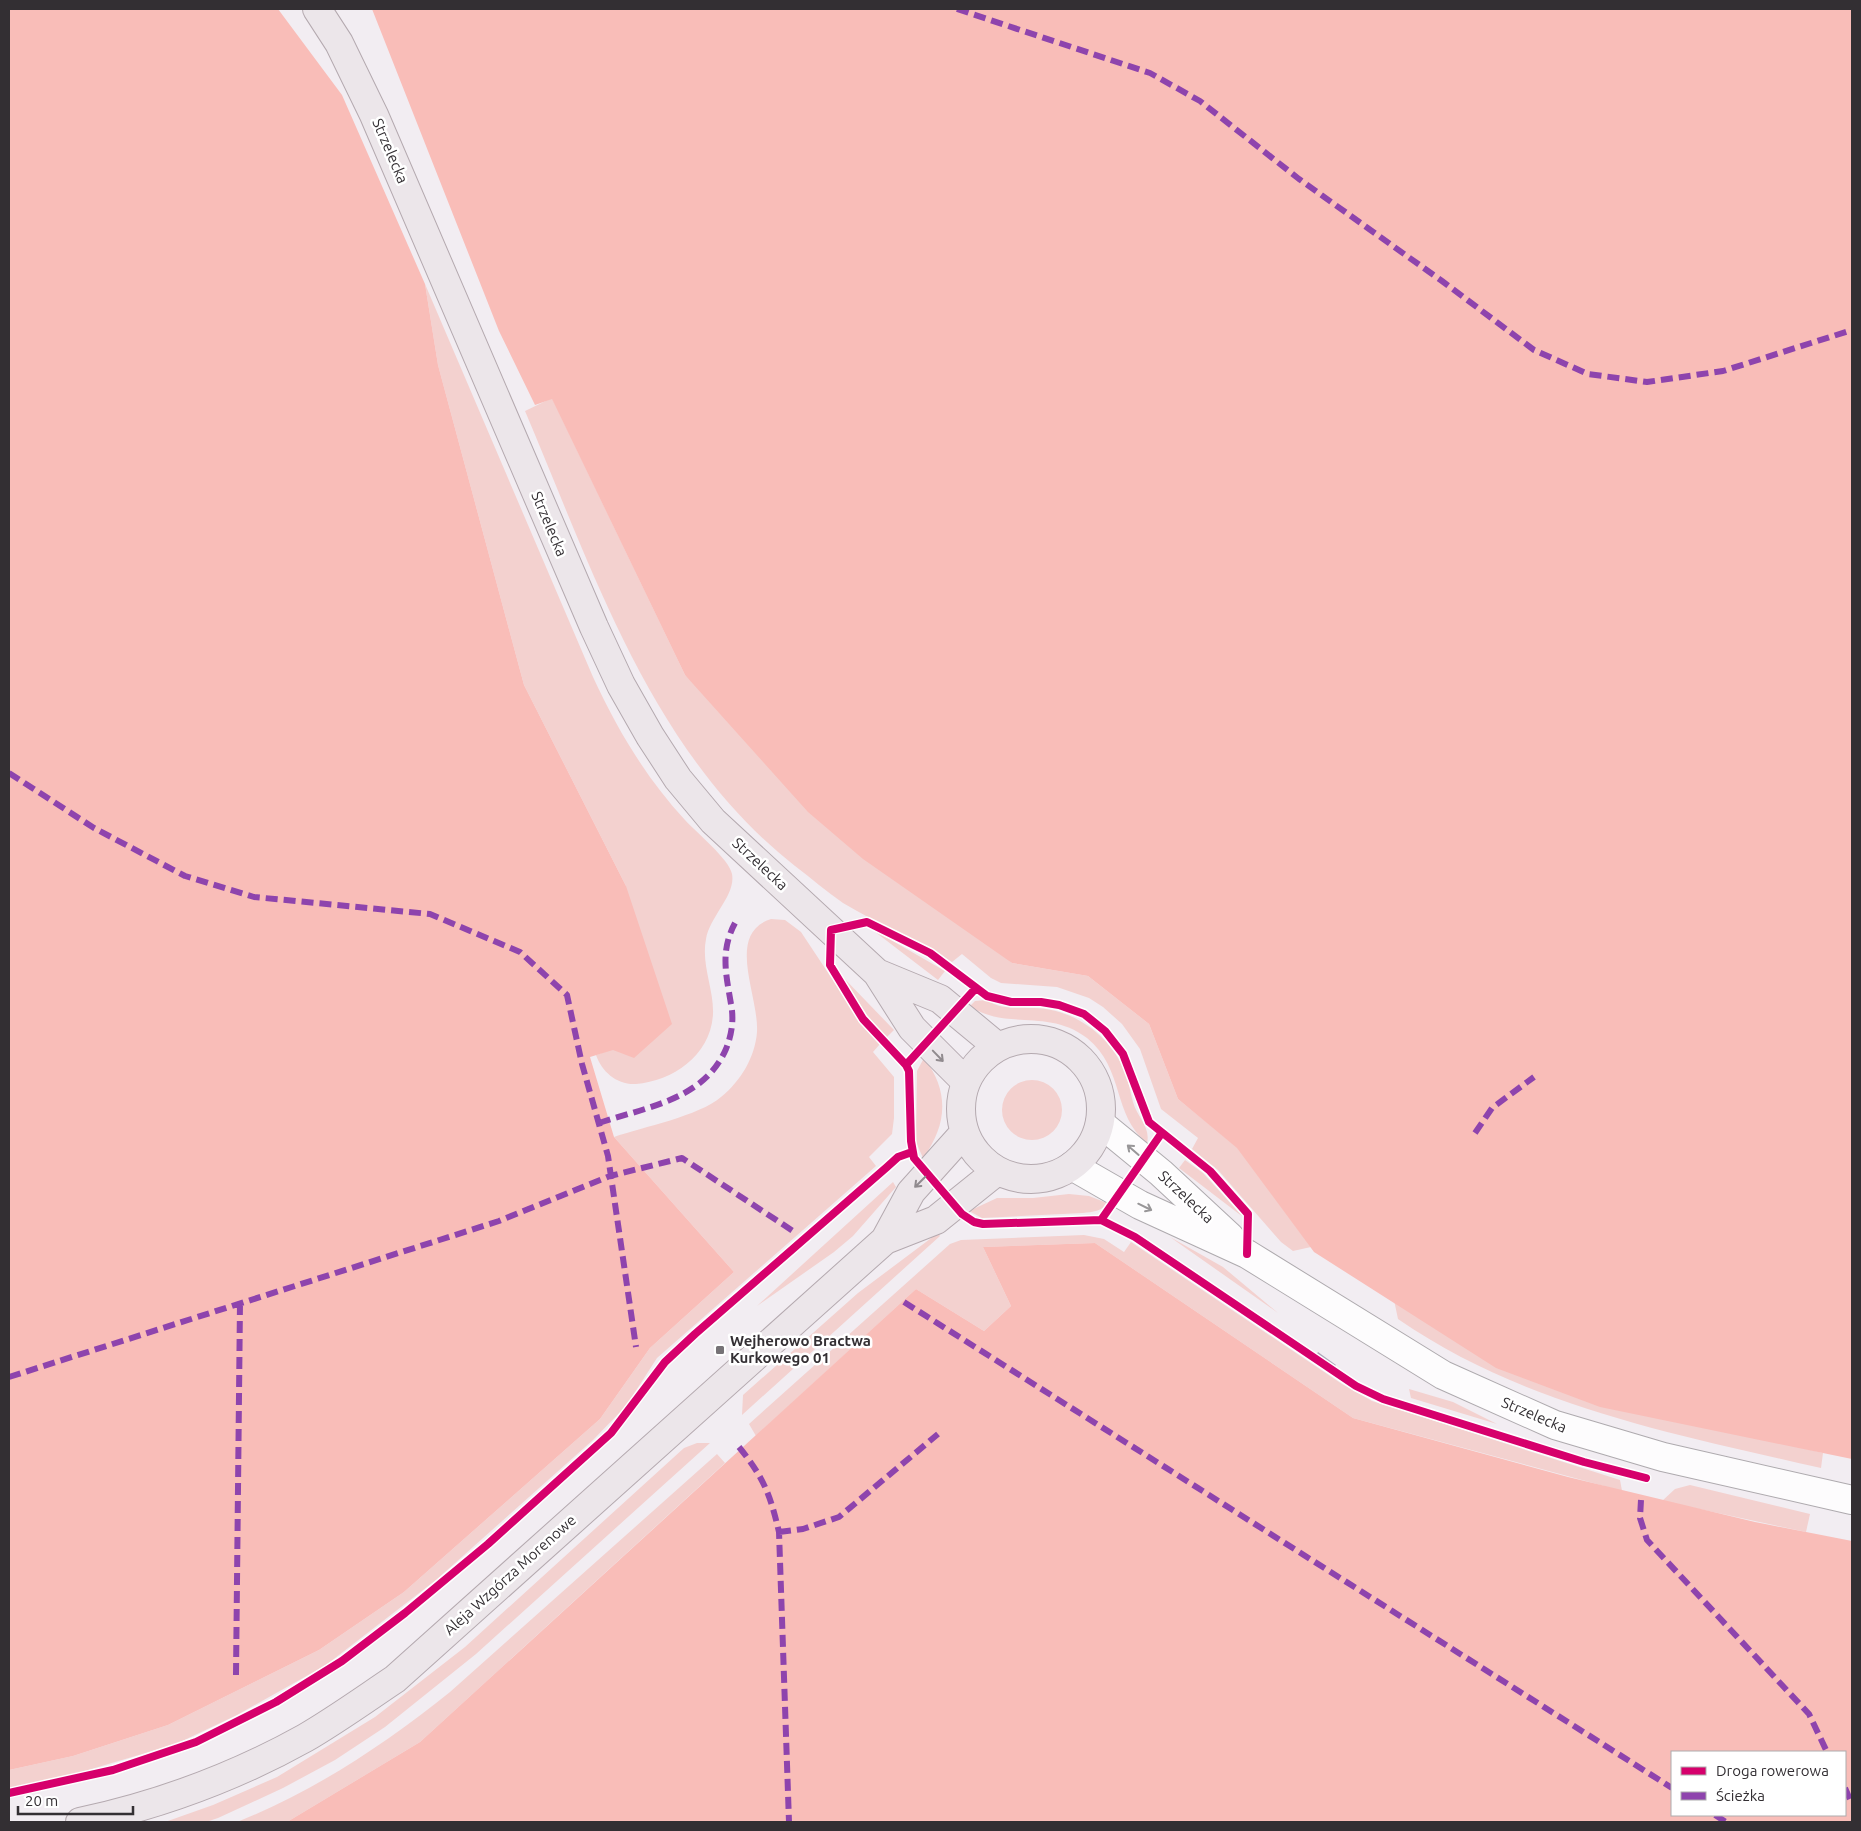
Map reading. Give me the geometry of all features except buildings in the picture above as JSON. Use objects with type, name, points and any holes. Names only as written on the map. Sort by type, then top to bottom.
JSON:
[{"type":"main road","name":"Strzelecka","points":[[317,9],[339,43],[374,115],[594,628],[621,685],[650,736],[678,779],[713,821],[877,973],[912,1028],[966,1082]]},
{"type":"main road","name":"Strzelecka","points":[[877,973],[940,999],[998,1047]]},
{"type":"main road","points":[[1023,1040],[1049,1041],[1073,1053],[1090,1072],[1100,1097],[1100,1123],[1090,1148],[1072,1166],[1048,1177],[1022,1179],[998,1171],[978,1155],[964,1133],[961,1099],[966,1082],[979,1062],[998,1047],[1023,1040]]},
{"type":"main road","name":"Aleja Wzgórza Morenowe","points":[[80,1822],[160,1801],[257,1763],[307,1737],[395,1680],[629,1467],[738,1373],[885,1240],[911,1192],[964,1133]]},
{"type":"main road","name":"Aleja Wzgórza Morenowe","points":[[885,1240],[936,1220],[998,1171]]},
{"type":"street","name":"Strzelecka","points":[[1100,1123],[1161,1173],[1247,1254]]},
{"type":"street","name":"Strzelecka","points":[[1072,1166],[1140,1205],[1247,1254],[1443,1376],[1555,1425],[1662,1458],[1852,1500]]},
{"type":"shaded area","points":[[9,9],[278,9],[342,95],[425,284],[438,365],[524,685],[626,886],[672,1024],[634,1058],[613,1050],[590,1057],[614,1137],[734,1272],[650,1348],[600,1419],[404,1592],[319,1650],[168,1725],[73,1756],[9,1770]]},
{"type":"shaded area","points":[[372,9],[1852,9],[1852,1459],[1600,1407],[1496,1368],[1314,1252],[1237,1148],[1178,1099],[1149,1024],[1088,976],[1012,963],[863,859],[808,812],[685,675],[552,399],[535,405],[499,331]]},
{"type":"shaded area","points":[[425,284],[593,677],[612,715],[645,770],[685,820],[725,861],[732,874],[732,882],[727,898],[712,922],[706,939],[706,968],[713,1005],[711,1029],[698,1053],[688,1063],[663,1078],[650,1082],[629,1084],[617,1080],[606,1072],[596,1055],[613,1049],[626,886],[524,685],[438,365]]},
{"type":"shaded area","points":[[552,398],[685,675],[1012,963],[1088,976],[1149,1024],[1178,1099],[1238,1148],[1311,1247],[1293,1251],[1281,1242],[1218,1170],[1192,1149],[1198,1138],[1161,1109],[1140,1049],[1122,1024],[1103,1007],[1089,998],[1057,987],[1001,983],[991,978],[962,954],[952,962],[939,953],[843,903],[795,866],[745,821],[702,770],[665,716],[632,657],[603,597],[525,411]]},
{"type":"shaded area","points":[[771,919],[785,920],[801,932],[858,1018],[880,1044],[873,1052],[894,1077],[894,1118],[892,1134],[869,1157],[876,1166],[657,1358],[626,1406],[593,1440],[436,1580],[326,1665],[237,1715],[176,1744],[78,1773],[9,1788],[9,1770],[73,1756],[168,1725],[319,1650],[404,1592],[600,1419],[650,1348],[734,1272],[614,1137],[699,1110],[721,1097],[741,1076],[750,1059],[757,1032],[747,952],[750,938],[757,927]]},
{"type":"shaded area","points":[[870,928],[945,971],[938,980]]},
{"type":"shaded area","points":[[840,974],[894,1030],[886,1038],[867,1015]]},
{"type":"shaded area","points":[[986,1000],[1003,1007],[1034,1008],[1063,1013],[1089,1026],[1110,1047],[1125,1072],[1135,1107],[1147,1132],[1147,1143],[1136,1132],[1128,1119],[1107,1064],[1099,1050],[1087,1038],[1072,1029],[1057,1024],[998,1017],[970,1006],[975,1001]]},
{"type":"shaded area","points":[[924,1058],[938,1083],[942,1108],[941,1121],[937,1133],[923,1158],[916,1142],[917,1071]]},
{"type":"shaded area","points":[[1026,1080],[1038,1080],[1049,1085],[1057,1093],[1062,1104],[1060,1122],[1049,1135],[1038,1140],[1026,1140],[1015,1135],[1007,1127],[1002,1116],[1002,1104],[1007,1093],[1015,1085]]},
{"type":"shaded area","points":[[1185,1160],[1203,1173],[1243,1217],[1179,1168]]},
{"type":"shaded area","points":[[893,1182],[896,1187],[853,1236],[834,1252],[757,1306]]},
{"type":"shaded area","points":[[1069,1194],[1089,1196],[1107,1203],[1093,1212],[1083,1213],[982,1218],[969,1211],[997,1198],[1033,1198]]},
{"type":"shaded area","points":[[938,1233],[940,1236],[742,1415],[743,1395],[858,1293]]},
{"type":"shaded area","points":[[1084,1235],[1104,1239],[1124,1252],[1131,1242],[1342,1384],[1372,1401],[1620,1480],[1623,1496],[1604,1510],[1604,1486],[1353,1418],[1095,1243],[983,1247],[1011,1306],[984,1331],[916,1289],[756,1436],[749,1424],[950,1244],[961,1240]]},
{"type":"shaded area","points":[[1170,1237],[1223,1267],[1278,1313]]},
{"type":"shaded area","points":[[1095,1243],[1353,1418],[1568,1477],[1755,1522],[1852,1541],[1852,1822],[287,1822],[420,1742],[916,1289],[984,1331],[1011,1306],[983,1247]]},
{"type":"shaded area","points":[[1394,1300],[1664,1413],[1823,1453],[1821,1468],[1656,1429],[1548,1395],[1497,1374],[1446,1349],[1398,1319]]},
{"type":"shaded area","points":[[1409,1389],[1453,1402],[1497,1424],[1411,1398]]},
{"type":"shaded area","points":[[697,1443],[710,1443],[476,1654],[385,1727],[335,1760],[283,1788],[218,1818],[206,1822],[165,1822],[213,1805],[277,1777],[375,1717],[465,1647],[684,1448]]},
{"type":"shaded area","points":[[717,1454],[725,1463],[420,1742],[287,1822],[237,1822],[266,1810],[322,1781],[375,1748],[450,1692]]},
{"type":"shaded area","points":[[1690,1485],[1810,1514],[1806,1532],[1662,1501],[1675,1489]]},
{"type":"marked path","points":[[957,9],[1150,73],[1200,101],[1299,179],[1442,281],[1534,350],[1588,374],[1647,382],[1723,371],[1852,330]]},
{"type":"marked path","points":[[9,773],[94,828],[185,876],[254,897],[430,914],[520,952],[567,995],[582,1064],[608,1156],[636,1347]]},
{"type":"marked path","points":[[599,1123],[654,1106],[689,1091],[716,1066],[726,1049],[732,1026],[726,953],[727,943],[735,923]]},
{"type":"marked path","points":[[1475,1133],[1492,1108],[1534,1077]]},
{"type":"marked path","points":[[9,1377],[499,1221],[610,1176],[682,1158],[796,1233]]},
{"type":"marked path","points":[[904,1302],[1671,1787]]},
{"type":"marked path","points":[[236,1675],[240,1303]]},
{"type":"marked path","points":[[779,1532],[803,1529],[839,1517],[938,1434]]},
{"type":"marked path","points":[[739,1447],[755,1468],[765,1487],[779,1532],[789,1822]]},
{"type":"marked path","points":[[1641,1500],[1640,1518],[1647,1540],[1809,1714],[1827,1751]]},
{"type":"marked path","points":[[1846,1790],[1852,1804]]},
{"type":"marked path","points":[[1717,1816],[1726,1822]]},
{"type":"cycle path","points":[[1161,1134],[1101,1220],[983,1224],[974,1222],[962,1214],[914,1158],[911,1141],[909,1071],[906,1065],[863,1019],[830,965],[831,930],[867,922],[930,953],[987,996],[1011,1002],[1041,1002],[1059,1005],[1084,1014],[1105,1031],[1123,1054],[1149,1122],[1210,1171],[1248,1214],[1247,1254]]},
{"type":"cycle path","points":[[906,1065],[976,988]]},
{"type":"cycle path","points":[[9,1793],[113,1770],[196,1742],[276,1702],[342,1661],[405,1613],[488,1544],[611,1433],[665,1362],[695,1334],[898,1157],[912,1152]]},
{"type":"cycle path","points":[[1101,1220],[1135,1237],[1356,1386],[1383,1399],[1584,1462],[1646,1478]]},
{"type":"place","name":"Wejherowo Bractwa Kurkowego 01","points":[[720,1350]]}]
